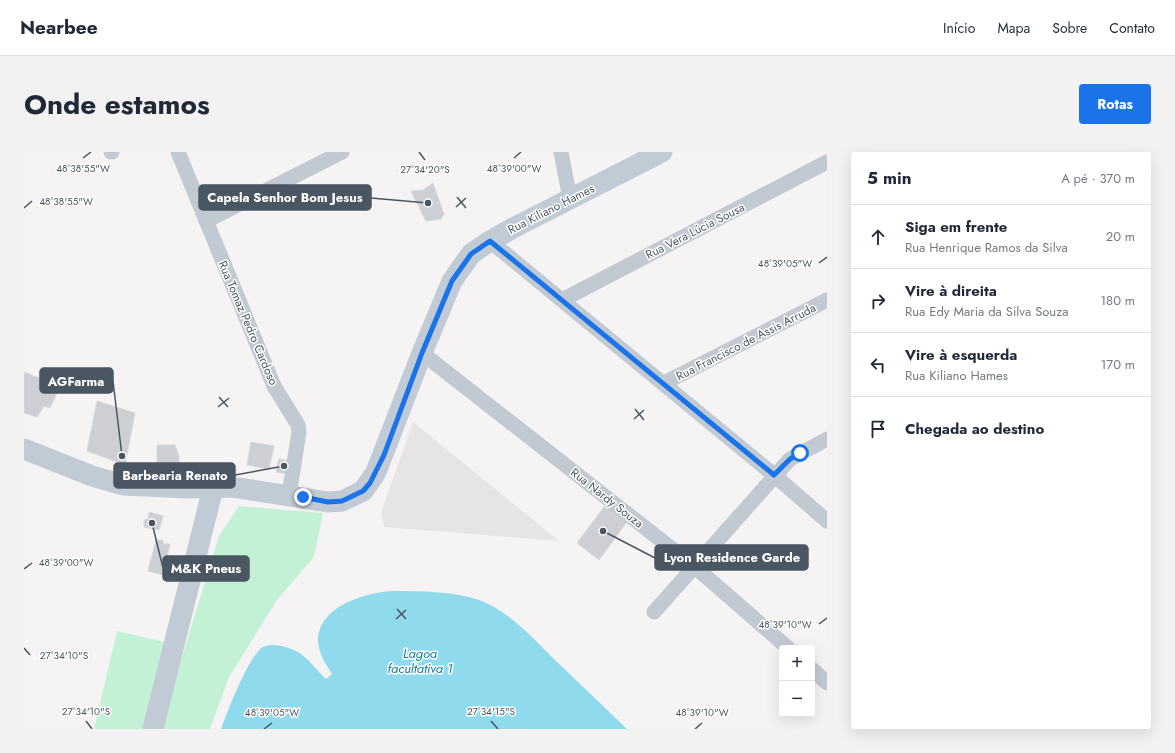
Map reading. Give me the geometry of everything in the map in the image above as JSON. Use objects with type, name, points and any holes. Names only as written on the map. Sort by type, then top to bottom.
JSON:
[{"type":"main road","name":"Rua Kiliano Hames","points":[[24,449],[92,476],[123,485],[213,488],[232,487],[335,502],[342,501],[363,491],[376,472],[384,455],[422,353],[459,269],[471,254],[490,241],[662,152]]},
{"type":"main road","points":[[153,729],[213,488]]},
{"type":"street","name":"Rua Tomaz Pedro Cardoso","points":[[178,152],[274,386],[298,425],[299,432],[289,495]]},
{"type":"street","points":[[206,221],[342,152]]},
{"type":"street","points":[[561,152],[570,199]]},
{"type":"street","name":"Rua Vera Lúcia Sousa","points":[[562,300],[827,162]]},
{"type":"street","points":[[490,241],[774,475],[827,521]]},
{"type":"street","name":"Rua Francisco de Assis Arruda","points":[[664,384],[827,300]]},
{"type":"street","name":"Rua Nardy Souza","points":[[422,353],[694,566],[785,645]]},
{"type":"street","points":[[654,612],[774,475],[790,459],[827,439]]},
{"type":"street","points":[[815,673],[827,683]]},
{"type":"shaded area","points":[[413,422],[559,541],[384,527],[381,513]]},
{"type":"green space","points":[[239,506],[323,513],[314,557],[277,600],[229,677],[210,729],[160,729],[219,536]]},
{"type":"green space","points":[[117,631],[164,642],[143,729],[94,729]]},
{"type":"water","name":"Lagoa facultativa 1","points":[[392,591],[447,593],[469,597],[490,605],[510,618],[529,634],[627,729],[221,729],[245,672],[257,652],[263,647],[275,645],[296,651],[308,660],[326,679],[332,674],[324,662],[318,640],[320,628],[326,618],[335,610],[357,598]]},
{"type":"building","points":[[433,183],[444,214],[441,219],[426,221],[411,191],[423,190]]},
{"type":"building","points":[[24,372],[60,386],[50,408],[44,406],[37,417],[24,413]]},
{"type":"building","points":[[97,401],[135,413],[125,465],[87,451]]},
{"type":"building","points":[[251,442],[274,446],[269,469],[247,465]]},
{"type":"building","points":[[157,445],[175,445],[179,456],[179,469],[157,469]]},
{"type":"building","points":[[279,459],[291,461],[288,474],[276,472]]},
{"type":"building","points":[[607,503],[629,519],[599,560],[577,543]]},
{"type":"building","points":[[149,512],[163,516],[159,530],[144,527],[144,520],[148,519]]},
{"type":"building","points":[[156,540],[163,540],[163,544],[170,544],[163,575],[148,571]]},
{"type":"place","name":"Capela Senhor Bom Jesus","points":[[428,203]]},
{"type":"place","name":"AGFarma","points":[[122,456]]},
{"type":"place","name":"Barbearia Renato","points":[[284,466]]},
{"type":"place","name":"M&K Pneus","points":[[152,523]]},
{"type":"place","name":"Lyon Residence Garde","points":[[603,531]]},
{"type":"route","points":[[303,497],[328,502],[342,501],[363,491],[370,483],[384,455],[422,353],[452,281],[471,254],[490,241],[774,475],[790,459],[800,453]]}]
